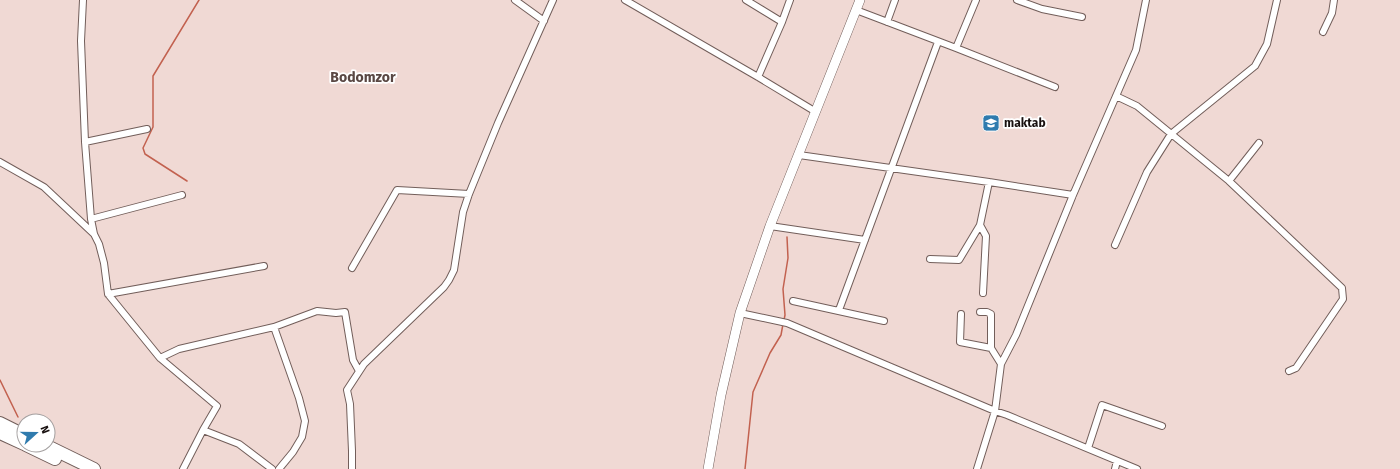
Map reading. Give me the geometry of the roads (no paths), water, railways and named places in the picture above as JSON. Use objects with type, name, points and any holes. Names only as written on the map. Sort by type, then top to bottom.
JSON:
[{"type":"highway","points":[[0,423],[16,431]]},
{"type":"highway","points":[[0,433],[16,441]]},
{"type":"highway","points":[[56,450],[94,469]]},
{"type":"highway","points":[[42,453],[75,469]]},
{"type":"main road","points":[[708,469],[721,395],[740,313],[770,226],[860,0]]},
{"type":"street","points":[[83,0],[81,41],[85,142],[91,219],[94,234],[104,263],[108,294],[160,358],[217,406],[183,469]]},
{"type":"street","points":[[515,0],[544,21]]},
{"type":"street","points":[[351,469],[352,451],[348,390],[364,364],[444,287],[449,280],[454,270],[463,212],[469,194],[498,124],[553,0]]},
{"type":"street","points":[[625,0],[816,112]]},
{"type":"street","points":[[746,0],[782,22]]},
{"type":"street","points":[[758,77],[790,0]]},
{"type":"street","points":[[887,22],[896,0]]},
{"type":"street","points":[[956,48],[976,0]]},
{"type":"street","points":[[1017,0],[1042,9],[1082,17]]},
{"type":"street","points":[[977,469],[995,411],[1001,364],[1016,335],[1073,195],[1136,50],[1146,0]]},
{"type":"street","points":[[1115,244],[1147,172],[1171,134],[1256,66],[1267,44],[1277,0]]},
{"type":"street","points":[[1323,32],[1332,13],[1334,0]]},
{"type":"street","points":[[856,10],[1055,87]]},
{"type":"street","points":[[839,310],[938,42]]},
{"type":"street","points":[[1116,96],[1137,106],[1229,181],[1342,288],[1344,298],[1296,368],[1289,371]]},
{"type":"street","points":[[85,142],[148,129]]},
{"type":"street","points":[[1229,181],[1259,143]]},
{"type":"street","points":[[799,155],[1073,195]]},
{"type":"street","points":[[0,162],[44,187],[94,234]]},
{"type":"street","points":[[930,259],[959,260],[980,225],[989,182]]},
{"type":"street","points":[[352,268],[397,190],[469,194]]},
{"type":"street","points":[[91,219],[182,195]]},
{"type":"street","points":[[980,225],[986,236],[983,293]]},
{"type":"street","points":[[770,226],[864,240]]},
{"type":"street","points":[[108,294],[264,266]]},
{"type":"street","points":[[793,301],[884,321]]},
{"type":"street","points":[[160,358],[179,349],[274,327],[317,311],[336,314],[345,312],[353,360],[359,371]]},
{"type":"street","points":[[980,312],[987,312],[991,314],[991,348],[1001,364]]},
{"type":"street","points":[[740,313],[787,323],[1137,469]]},
{"type":"street","points":[[961,314],[960,342],[991,348]]},
{"type":"street","points":[[274,327],[299,398],[305,421],[302,437],[280,469]]},
{"type":"street","points":[[1088,448],[1102,405],[1162,426]]},
{"type":"street","points":[[203,430],[239,444],[272,469]]},
{"type":"street","points":[[1115,469],[1118,461]]},
{"type":"waterway","points":[[187,181],[145,154],[143,148],[153,127],[153,76],[199,0]]},
{"type":"waterway","points":[[784,320],[783,289],[788,258],[787,237]]},
{"type":"waterway","points":[[745,469],[753,392],[770,353],[781,335],[783,324]]},
{"type":"waterway","points":[[0,380],[16,413]]},
{"type":"place","name":"maktab","points":[[991,123]]},
{"type":"district","name":"Bodomzor","points":[[363,77]]}]
